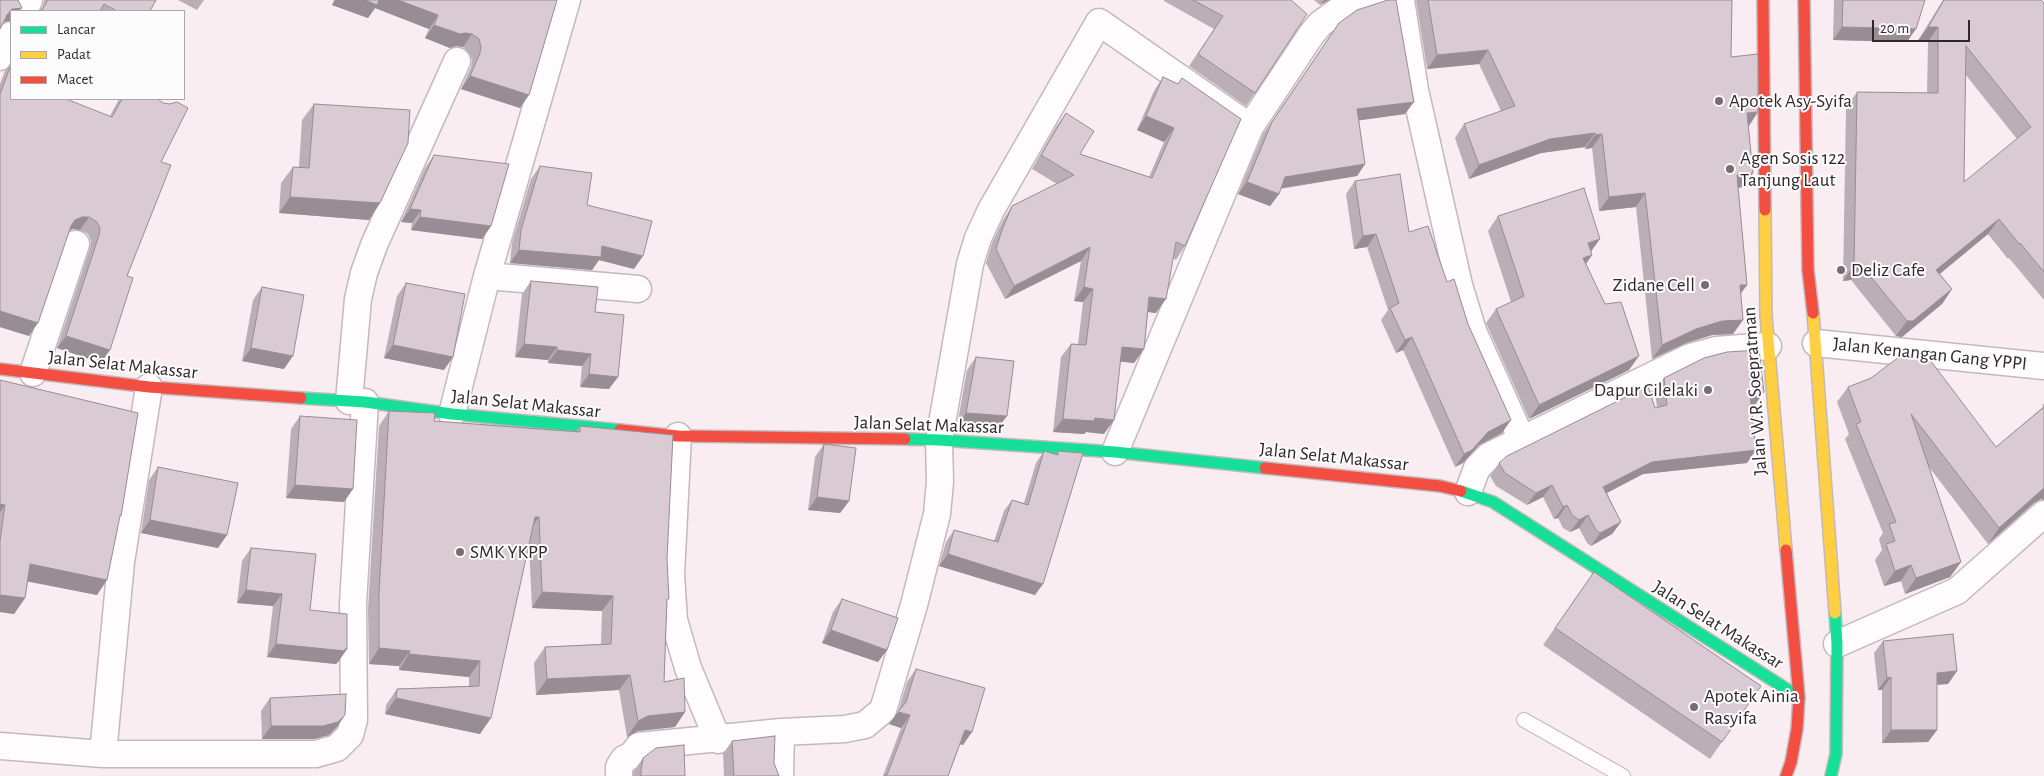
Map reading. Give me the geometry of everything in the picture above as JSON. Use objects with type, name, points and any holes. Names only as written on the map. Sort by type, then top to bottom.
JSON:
[{"type":"street","points":[[452,414],[487,276],[567,0]]},
{"type":"street","points":[[1115,452],[1250,127],[1311,34],[1311,17],[1331,15],[1352,4],[1372,0]]},
{"type":"street","points":[[1401,0],[1415,90],[1459,285],[1473,331],[1522,440]]},
{"type":"street","name":"Jalan W.R. Soepratman","points":[[1763,0],[1769,180],[1766,316],[1799,697],[1798,750],[1786,776]]},
{"type":"street","points":[[1804,0],[1802,177],[1808,270],[1816,343],[1837,644],[1831,776]]},
{"type":"street","points":[[619,776],[619,767],[624,759],[632,755],[639,746],[718,740],[781,732],[845,729],[865,725],[883,710],[914,605],[937,514],[940,482],[939,440],[970,264],[978,238],[991,210],[1099,22],[1250,127]]},
{"type":"street","points":[[0,57],[10,37]]},
{"type":"street","points":[[0,746],[103,754],[316,754],[337,748],[350,734],[354,720],[353,604],[358,299],[364,273],[374,245],[457,61]]},
{"type":"street","points":[[33,373],[76,244]]},
{"type":"street","points":[[487,276],[638,289]]},
{"type":"street","name":"Jalan Kenangan Gang YPPI","points":[[1816,343],[2044,366]]},
{"type":"street","points":[[1468,492],[1477,468],[1482,461],[1690,357],[1716,350],[1768,346]]},
{"type":"street","name":"Jalan Selat Makassar","points":[[0,369],[149,387],[357,402],[452,414],[678,436],[939,440],[1115,452],[1440,486],[1468,492],[1492,502],[1799,697]]},
{"type":"street","points":[[103,754],[121,562],[149,387]]},
{"type":"street","points":[[678,436],[671,574],[674,620],[688,668],[718,740]]},
{"type":"street","points":[[1837,644],[1957,591],[2044,514]]},
{"type":"street","points":[[780,776],[781,732]]},
{"type":"lane","points":[[1524,720],[1623,776]]},
{"type":"building","points":[[0,0],[18,0],[22,8],[10,10],[0,29]]},
{"type":"building","points":[[48,0],[156,0],[151,10],[115,10],[104,4],[101,10],[42,10]]},
{"type":"building","points":[[365,0],[379,0],[377,5]]},
{"type":"building","points":[[398,0],[557,0],[529,95],[470,76],[480,53],[479,39],[472,34],[460,34],[434,25],[438,15]]},
{"type":"building","points":[[1193,0],[1291,0],[1307,14],[1255,93],[1198,54],[1223,16]]},
{"type":"building","points":[[1388,0],[1396,0],[1414,102],[1357,109],[1365,164],[1285,177],[1279,194],[1247,182],[1272,122],[1339,23],[1357,10]]},
{"type":"building","points":[[1428,0],[1732,0],[1731,57],[1758,54],[1758,112],[1747,113],[1753,173],[1737,175],[1747,285],[1740,285],[1743,320],[1722,321],[1696,329],[1662,345],[1645,193],[1609,197],[1602,134],[1595,135],[1595,133],[1550,139],[1479,165],[1464,124],[1515,106],[1488,50],[1437,55]]},
{"type":"building","points":[[1843,0],[1925,0],[1916,29],[1842,27]]},
{"type":"building","points":[[1944,0],[2041,0],[2044,3],[2044,272],[1999,219],[1936,270],[1952,289],[1913,321],[1907,321],[1861,265],[1854,265],[1857,92],[1938,93],[1938,27],[1928,27]],"holes":[[[1966,46],[2031,127],[1964,182]]]},
{"type":"building","points":[[10,68],[10,100],[69,100],[112,117],[121,100],[159,100],[163,103],[170,104],[177,102],[188,108],[161,162],[171,165],[127,276],[133,278],[110,350],[66,336],[99,235],[100,228],[97,222],[89,217],[75,220],[71,226],[38,323],[0,311],[0,94]]},
{"type":"building","points":[[1163,77],[1178,84],[1182,78],[1241,119],[1185,246],[1176,242],[1166,299],[1149,297],[1144,349],[1122,347],[1114,420],[1095,418],[1094,421],[1063,419],[1071,344],[1086,345],[1093,289],[1084,287],[1090,247],[1014,286],[996,249],[1012,206],[1074,175],[1041,155],[1066,113],[1094,131],[1080,154],[1152,178],[1174,128],[1146,116]]},
{"type":"building","points":[[314,104],[410,110],[408,143],[380,203],[290,197],[293,167],[309,168]]},
{"type":"building","points":[[434,155],[509,164],[491,226],[420,217],[421,210],[410,209]]},
{"type":"building","points":[[540,166],[592,173],[587,205],[652,221],[643,256],[602,246],[601,257],[519,250],[521,230]]},
{"type":"building","points":[[1400,174],[1409,232],[1428,226],[1447,282],[1454,279],[1468,324],[1511,420],[1488,432],[1472,450],[1464,454],[1412,337],[1405,340],[1390,308],[1399,303],[1376,234],[1363,236],[1355,181]]},
{"type":"building","points":[[1584,188],[1600,239],[1588,243],[1592,255],[1583,258],[1605,304],[1621,302],[1639,356],[1539,405],[1496,309],[1524,296],[1498,216]]},
{"type":"building","points":[[531,281],[598,287],[595,312],[624,315],[618,377],[589,374],[591,354],[557,350],[557,347],[524,344]]},
{"type":"building","points":[[406,283],[465,294],[453,357],[393,345]]},
{"type":"building","points":[[262,287],[304,295],[293,356],[251,348]]},
{"type":"building","points":[[1759,350],[1764,392],[1750,394],[1756,450],[1652,462],[1603,487],[1621,522],[1600,533],[1596,530],[1588,515],[1579,520],[1572,515],[1567,505],[1563,507],[1552,485],[1536,493],[1505,473],[1499,463],[1507,456],[1648,386],[1655,408],[1667,405],[1664,378],[1704,358],[1727,352]]},
{"type":"building","points":[[1907,351],[1924,352],[1996,447],[2044,407],[2044,488],[1999,528],[1911,414],[1961,562],[1916,578],[1911,565],[1895,571],[1886,544],[1895,541],[1889,524],[1896,522],[1856,424],[1861,422],[1848,387],[1871,378]]},
{"type":"building","points":[[976,357],[1014,361],[1007,416],[966,413]]},
{"type":"building","points":[[0,380],[138,413],[121,516],[107,580],[30,564],[25,598],[0,595],[0,541],[5,505],[0,504]]},
{"type":"building","points":[[389,411],[435,413],[434,421],[580,432],[580,426],[673,435],[667,559],[669,599],[667,599],[664,682],[684,678],[685,712],[648,716],[638,721],[630,675],[547,679],[545,647],[611,644],[613,596],[542,592],[539,517],[535,517],[491,718],[396,698],[397,689],[479,686],[480,661],[409,654],[410,651],[379,648],[379,593]]},
{"type":"building","points":[[300,416],[357,420],[353,489],[295,485]]},
{"type":"building","points":[[824,444],[856,448],[849,501],[817,497]]},
{"type":"building","points":[[1044,451],[1058,455],[1058,451],[1083,453],[1043,584],[948,554],[954,530],[998,542],[1012,500],[1028,505]]},
{"type":"building","points":[[158,467],[238,483],[227,535],[150,520]]},
{"type":"building","points":[[251,548],[316,554],[310,610],[347,614],[347,649],[345,651],[276,644],[282,594],[246,590]]},
{"type":"building","points":[[1594,572],[1761,686],[1722,742],[1555,628]]},
{"type":"building","points":[[842,599],[898,618],[887,650],[831,630]]},
{"type":"building","points":[[1953,634],[1957,671],[1937,673],[1937,730],[1891,730],[1891,677],[1887,678],[1883,641]]},
{"type":"building","points":[[916,669],[985,688],[972,732],[965,730],[948,776],[884,776],[887,775],[910,715],[898,712],[906,702]]},
{"type":"building","points":[[346,694],[345,715],[338,722],[323,726],[271,726],[270,698]]},
{"type":"building","points":[[775,736],[774,763],[779,776],[734,776],[732,741]]},
{"type":"building","points":[[684,745],[685,776],[641,776],[643,758],[656,748]]},
{"type":"traffic: fast","points":[[301,398],[365,402],[452,414],[620,430]]},
{"type":"traffic: fast","points":[[905,439],[1115,452],[1265,468]]},
{"type":"traffic: fast","points":[[1461,491],[1493,502],[1799,697]]},
{"type":"traffic: fast","points":[[1831,776],[1836,754],[1837,644],[1835,613]]},
{"type":"traffic: slow","points":[[1765,210],[1766,316],[1786,550]]},
{"type":"traffic: slow","points":[[1813,313],[1835,613]]},
{"type":"traffic: jam","points":[[1763,0],[1765,210]]},
{"type":"traffic: jam","points":[[1804,0],[1808,270],[1813,313]]},
{"type":"traffic: jam","points":[[0,369],[149,387],[301,398]]},
{"type":"traffic: jam","points":[[620,430],[678,436],[905,439]]},
{"type":"traffic: jam","points":[[1265,468],[1440,486],[1461,491]]},
{"type":"traffic: jam","points":[[1786,550],[1799,697],[1797,729],[1791,762],[1786,776]]},
{"type":"place","name":"Apotek Asy-Syifa","points":[[1719,101]]},
{"type":"place","name":"Agen Sosis 122 Tanjung Laut","points":[[1730,169]]},
{"type":"place","name":"Deliz Cafe","points":[[1841,270]]},
{"type":"place","name":"Zidane Cell","points":[[1705,285]]},
{"type":"place","name":"Dapur Cilelaki","points":[[1708,390]]},
{"type":"place","name":"SMK YKPP","points":[[460,552]]},
{"type":"place","name":"Apotek Ainia Rasyifa","points":[[1694,707]]}]
